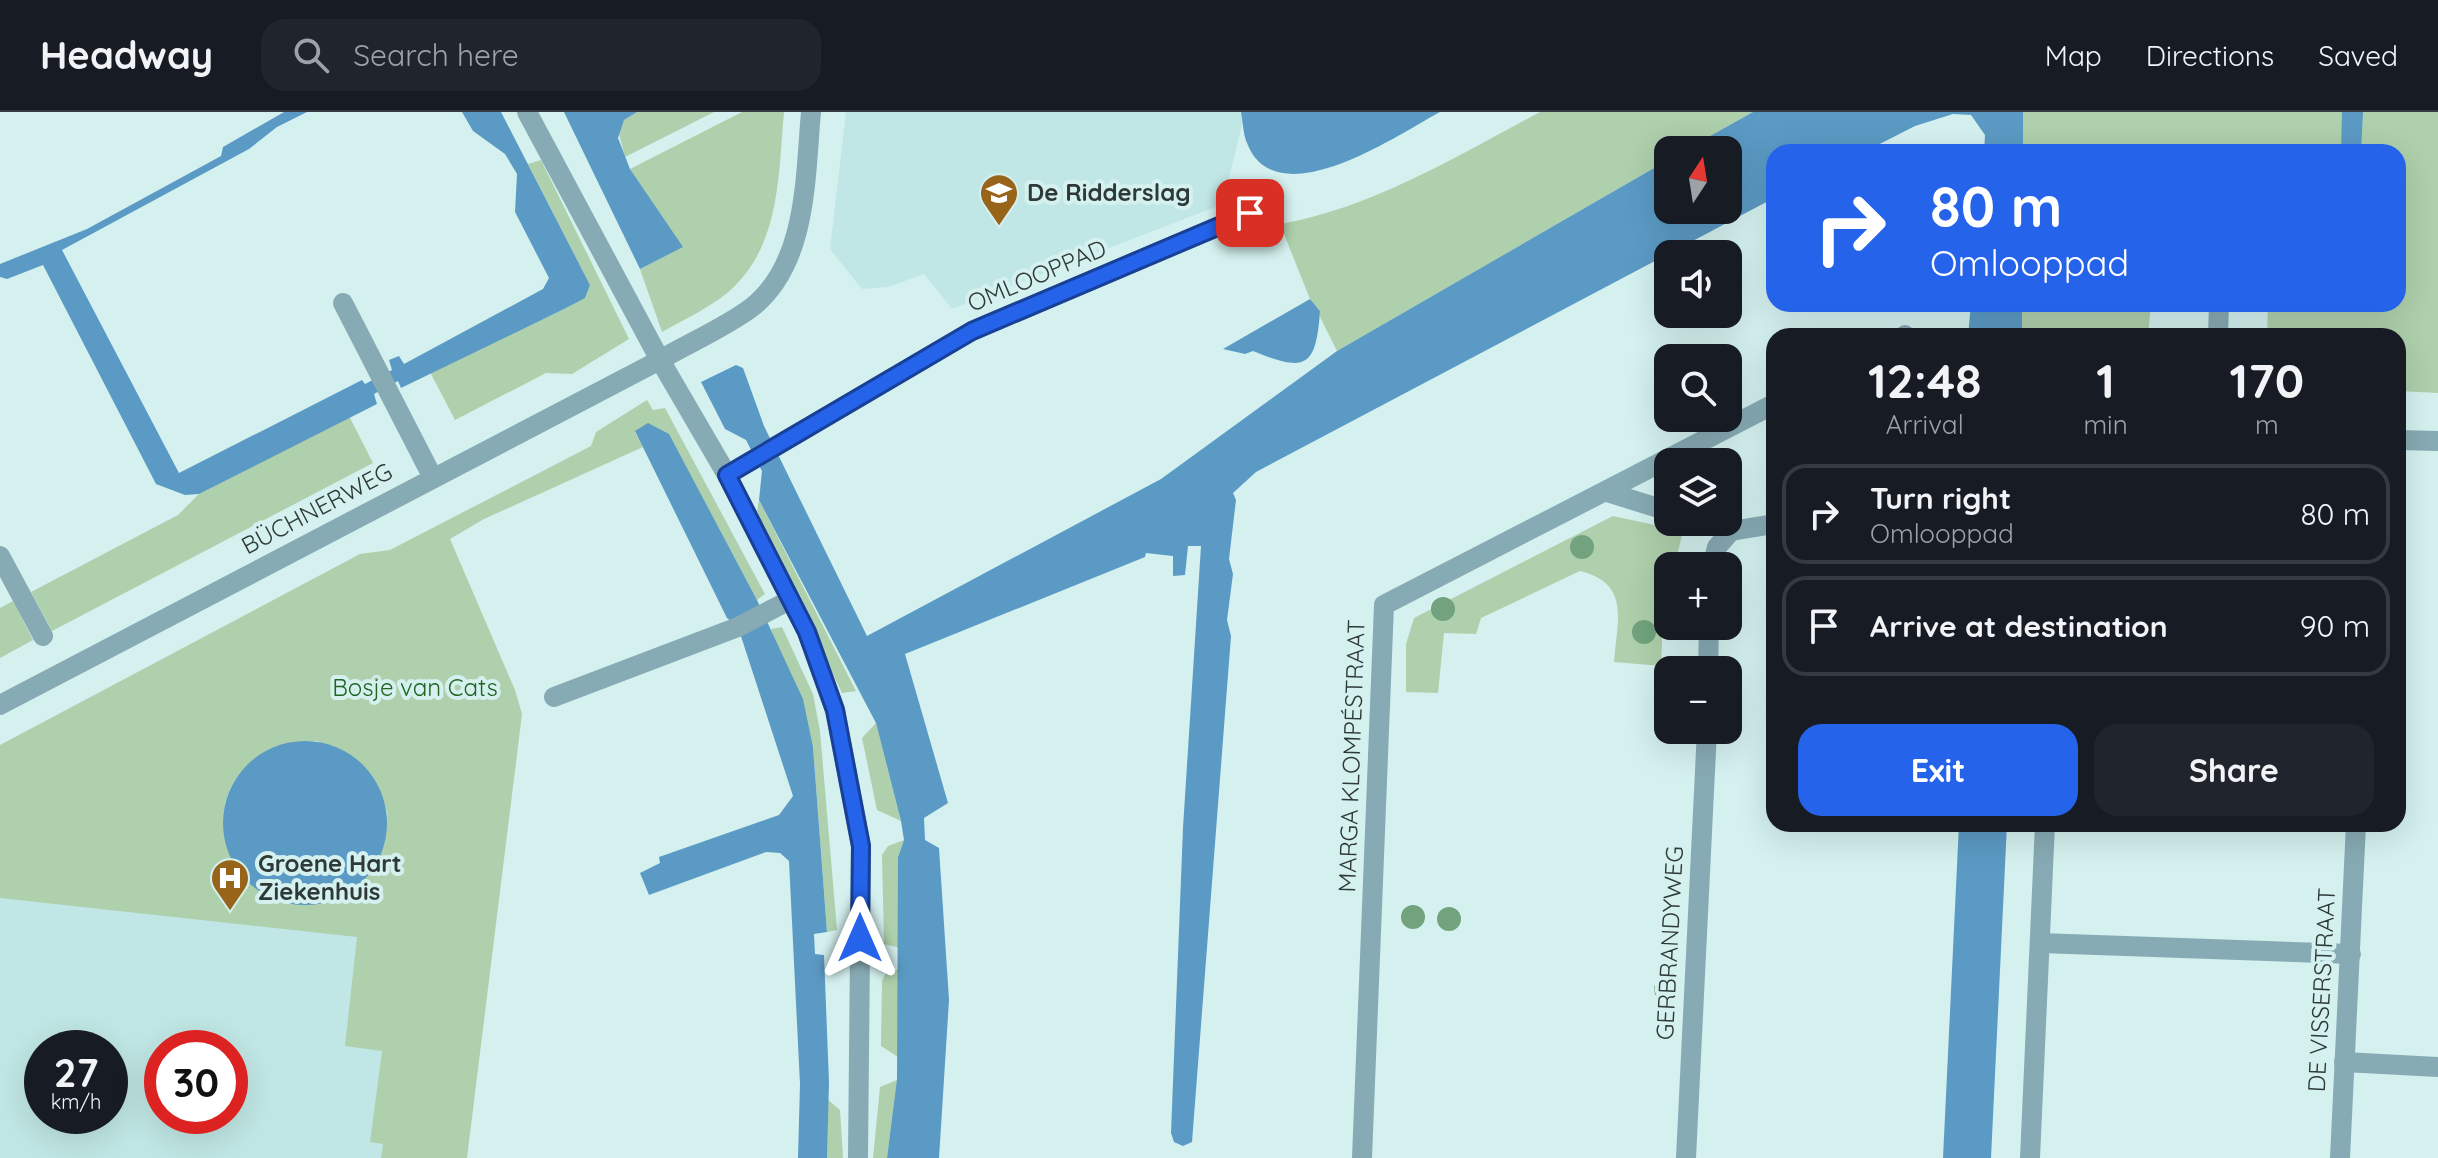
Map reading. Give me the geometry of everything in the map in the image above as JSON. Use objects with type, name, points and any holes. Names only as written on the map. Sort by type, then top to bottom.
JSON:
[{"type":"street","points":[[527,112],[660,360],[734,471],[807,632],[835,710],[861,846],[858,1158]]},
{"type":"street","name":"BÜCHNERWEG","points":[[0,705],[660,360],[752,307],[776,279],[790,251],[801,213],[811,112]]},
{"type":"street","name":"OMLOOPPAD","points":[[734,471],[972,331],[1250,213]]},
{"type":"street","points":[[343,303],[433,478]]},
{"type":"street","name":"MARGA KLOMPÉSTRAAT","points":[[1362,1158],[1384,605],[1766,408]]},
{"type":"street","points":[[2406,440],[2438,441]]},
{"type":"street","points":[[1607,492],[1654,507]]},
{"type":"street","points":[[1742,529],[1766,525]]},
{"type":"street","points":[[0,556],[43,636]]},
{"type":"street","points":[[554,697],[738,627],[790,600]]},
{"type":"street","name":"GERBRANDYWEG","points":[[1686,1158],[1706,744]]},
{"type":"street","points":[[2030,1158],[2045,832]]},
{"type":"street","name":"DE VISSERSTRAAT","points":[[2340,1158],[2356,832]]},
{"type":"street","points":[[2040,943],[2351,954]]},
{"type":"street","points":[[2344,1062],[2438,1067]]},
{"type":"shaded area","name":"De Ridderslag","points":[[846,112],[1245,112],[1223,204],[952,309],[924,274],[888,287],[862,289],[830,249]]},
{"type":"shaded area","name":"Groene Hart Ziekenhuis","points":[[410,598],[436,1158],[0,1158],[0,777]]},
{"type":"green space","points":[[637,112],[714,112],[625,157],[618,130],[624,120]]},
{"type":"green space","points":[[742,112],[784,112],[778,186],[767,233],[744,276],[726,294],[662,332],[640,269],[682,247],[630,169]]},
{"type":"green space","points":[[1540,112],[1753,112],[1710,136],[1654,136],[1654,168],[1337,351],[1320,311],[1310,299],[1280,224],[1349,206],[1446,162]]},
{"type":"green space","points":[[2023,112],[2438,112],[2438,393],[2406,391],[2406,328],[2267,328],[2268,312],[2406,312],[2406,144],[2023,144]]},
{"type":"green space","points":[[541,160],[629,339],[572,374],[546,373],[455,420],[430,372],[564,309],[585,297],[590,285],[528,164]]},
{"type":"green space","points":[[2022,312],[2150,312],[2149,328],[2022,328]]},
{"type":"green space","name":"Bosje van Cats","points":[[647,400],[653,410],[665,408],[765,594],[757,600],[669,435],[648,424],[635,432],[643,447],[484,519],[450,539],[515,690],[522,714],[467,1158],[381,1158],[383,1144],[370,1142],[382,1051],[345,1046],[357,937],[0,898],[0,745],[360,554],[390,550],[591,446],[596,432]],"holes":[[[317,741],[354,761],[371,776],[388,815],[242,876],[229,850],[224,826],[225,803],[233,783],[247,766],[266,753],[289,745]]]},
{"type":"green space","points":[[349,416],[373,463],[52,631],[31,592],[178,515],[199,494]]},
{"type":"green space","points":[[759,500],[856,691],[842,693],[766,533],[757,511]]},
{"type":"green space","points":[[1613,516],[1654,525],[1654,536],[1682,536],[1678,552],[1654,552],[1654,640],[1662,640],[1661,656],[1654,656],[1654,665],[1614,662],[1618,618],[1614,594],[1596,577],[1580,571],[1481,618],[1476,634],[1444,633],[1438,693],[1406,692],[1406,644],[1414,618]]},
{"type":"green space","points":[[13,601],[33,640],[0,658],[0,608]]},
{"type":"green space","points":[[782,627],[813,694],[820,731],[837,930],[827,932],[813,747],[771,629]]},
{"type":"green space","points":[[876,723],[901,821],[877,810],[862,738]]},
{"type":"green space","points":[[904,840],[898,857],[900,948],[884,944],[882,855],[888,846]]},
{"type":"green space","points":[[899,969],[898,1057],[881,1046],[882,981],[886,973]]},
{"type":"green space","points":[[897,1080],[887,1158],[873,1158],[880,1087]]},
{"type":"green space","points":[[828,1100],[840,1110],[843,1158],[827,1158]]},
{"type":"water","points":[[284,112],[307,112],[277,127],[249,149],[62,250],[179,473],[362,380],[365,384],[392,370],[389,360],[399,356],[404,364],[543,289],[549,278],[515,212],[517,174],[505,154],[473,131],[462,112],[501,112],[590,285],[585,298],[564,309],[401,388],[398,381],[374,394],[377,404],[199,494],[185,495],[156,484],[43,265],[7,279],[0,277],[0,264],[87,229],[221,156],[223,147]]},
{"type":"water","points":[[564,112],[637,112],[624,120],[618,138],[630,169],[683,247],[640,269]]},
{"type":"water","points":[[1241,112],[1440,112],[1369,152],[1339,164],[1310,172],[1284,173],[1262,164],[1247,143]]},
{"type":"water","points":[[1753,112],[2023,112],[2023,144],[1984,144],[1985,135],[1971,115],[1953,114],[1915,126],[1880,144],[1766,144],[1766,202],[1742,215],[1742,136],[1710,136]]},
{"type":"water","points":[[2342,112],[2363,112],[2361,144],[2341,144]]},
{"type":"water","points":[[1654,168],[1654,224],[1725,224],[1695,240],[1654,240],[1654,261],[1256,472],[1233,493],[1236,500],[1229,559],[1233,574],[1227,620],[1231,636],[1192,1142],[1183,1146],[1174,1142],[1171,1133],[1183,828],[1201,546],[1188,546],[1185,575],[1173,576],[1173,556],[1146,553],[1145,557],[905,654],[948,803],[924,818],[925,840],[939,848],[949,1000],[939,1158],[887,1158],[897,1079],[898,857],[904,840],[901,821],[876,723],[759,500],[762,471],[746,440],[725,429],[701,382],[736,365],[743,368],[764,426],[867,636],[1161,479],[1337,351]]},
{"type":"water","points":[[1310,299],[1320,311],[1315,345],[1304,361],[1285,362],[1253,351],[1245,354],[1223,349]]},
{"type":"water","points":[[1970,312],[2022,312],[2022,328],[1969,328]]},
{"type":"water","points":[[648,423],[669,434],[757,600],[803,699],[813,747],[827,932],[814,934],[815,954],[824,955],[829,1082],[827,1158],[798,1158],[800,1084],[789,861],[780,853],[766,852],[649,895],[640,873],[660,863],[659,857],[779,815],[793,796],[738,627],[727,618],[635,431]]},
{"type":"water","points":[[305,741],[337,747],[363,765],[381,791],[387,823],[381,855],[363,881],[337,899],[305,905],[273,899],[247,881],[229,855],[223,823],[229,791],[247,765],[273,747]]},
{"type":"water","points":[[1959,832],[2007,832],[1991,1158],[1943,1158]]},
{"type":"place","name":"De Ridderslag","points":[[999,227]]},
{"type":"place","name":"Groene Hart Ziekenhuis","points":[[230,912]]},
{"type":"route","points":[[860,938],[861,846],[835,710],[807,632],[727,475],[972,331],[1250,213]]}]
